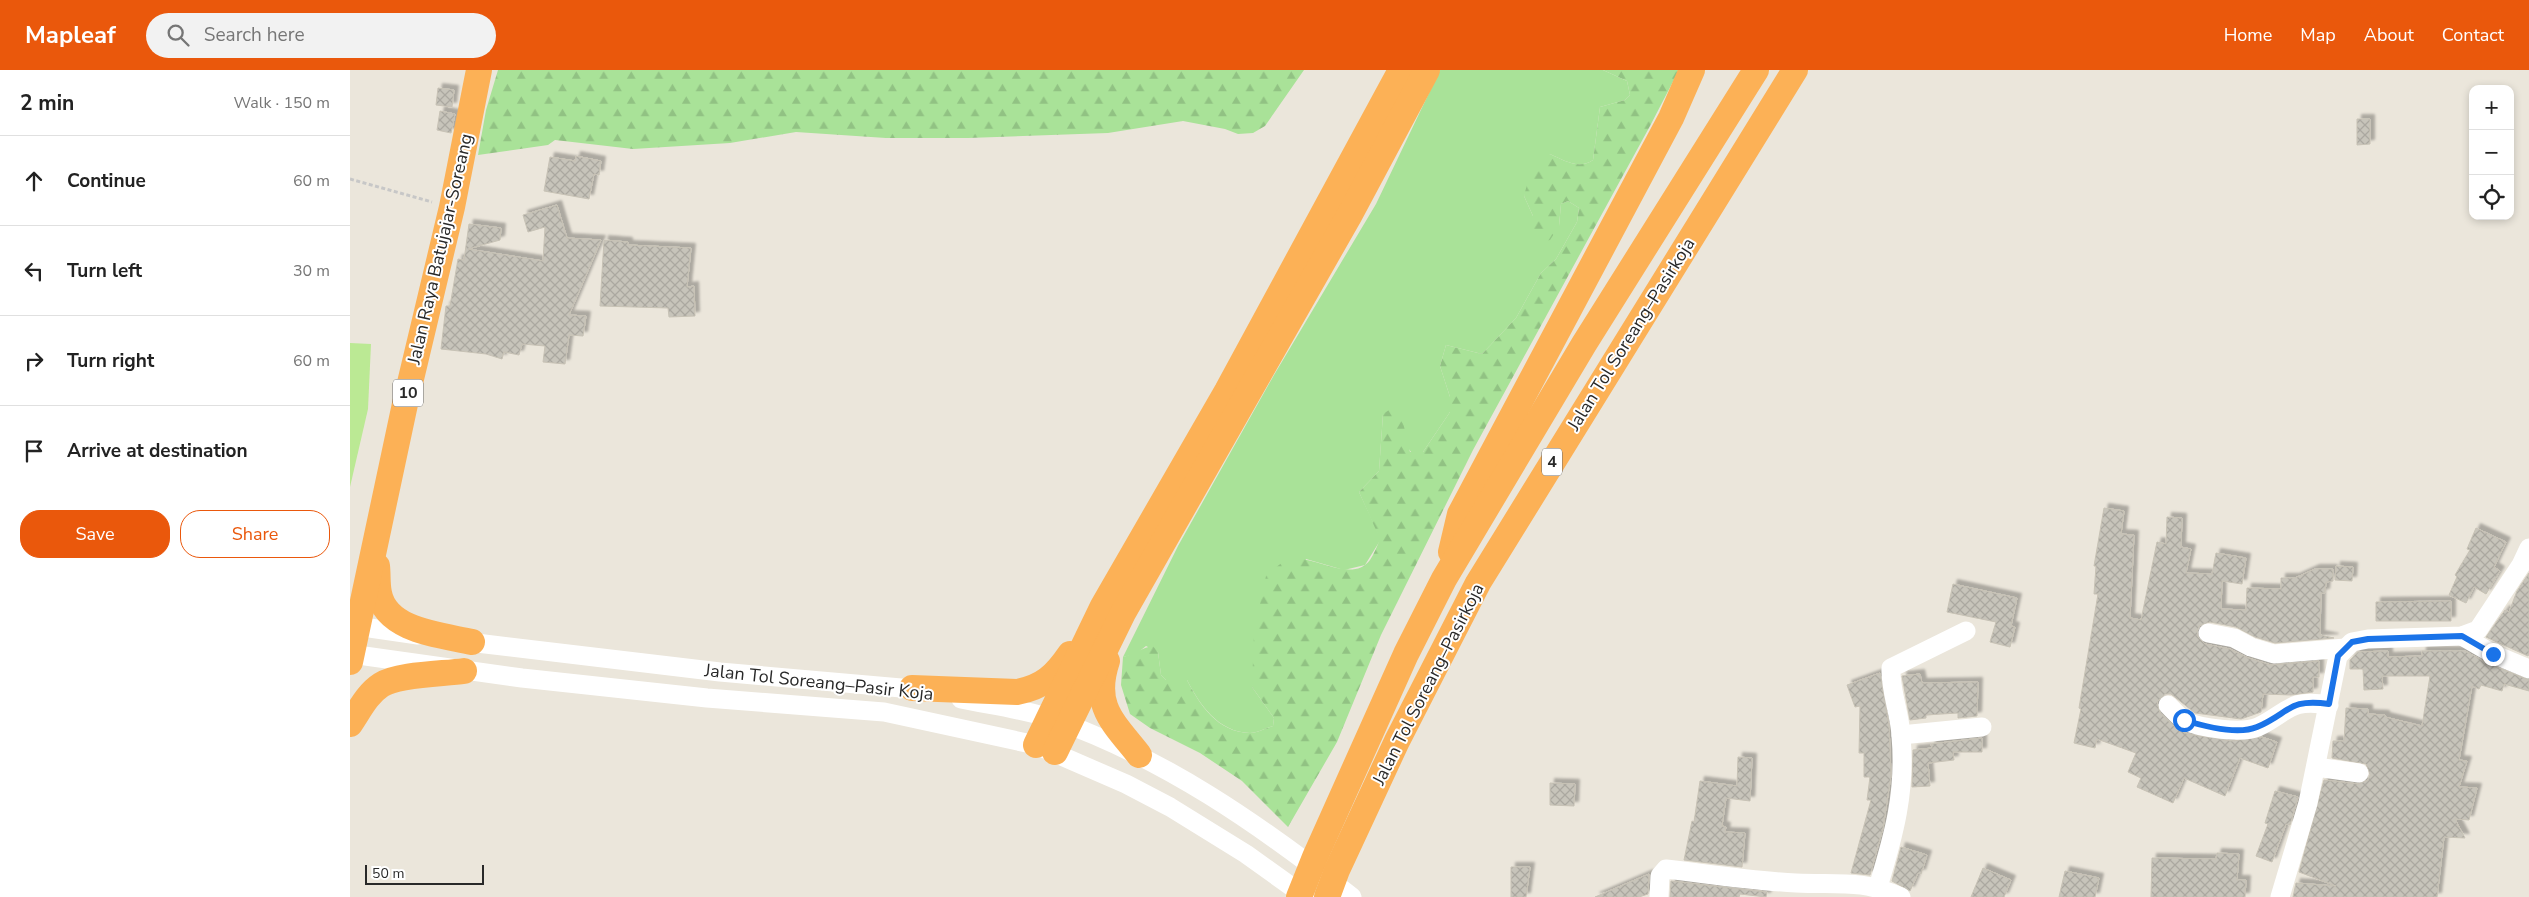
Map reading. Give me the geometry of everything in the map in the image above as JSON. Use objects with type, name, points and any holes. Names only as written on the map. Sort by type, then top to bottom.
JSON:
[{"type":"highway","name":"Jalan Raya Batujajar-Soreang","points":[[350,657],[353,627],[376,545],[405,404],[448,223],[479,70]]},
{"type":"highway","points":[[1046,748],[1113,610],[1227,390],[1401,70]]},
{"type":"highway","points":[[912,688],[1017,692],[1028,690],[1056,675],[1113,610],[1349,216],[1427,70]]},
{"type":"highway","points":[[1444,579],[1460,514],[1666,127],[1692,70]]},
{"type":"highway","name":"Jalan Tol Soreang–Pasirkoja","points":[[1299,897],[1406,654],[1444,579],[1584,344],[1756,70]]},
{"type":"highway","name":"Jalan Tol Soreang–Pasirkoja","points":[[1327,897],[1397,741],[1478,583],[1794,70]]},
{"type":"highway","points":[[376,545],[379,594],[388,612],[398,621],[412,627],[472,642]]},
{"type":"highway","points":[[1113,610],[1101,696],[1110,719],[1139,754]]},
{"type":"highway","points":[[350,724],[371,694],[382,684],[400,679],[464,671]]},
{"type":"street","points":[[2280,897],[2308,804],[2338,656],[2352,642],[2368,639],[2462,636],[2478,630],[2521,565],[2529,548]]},
{"type":"street","name":"Jalan Tol Soreang–Pasir Koja","points":[[353,627],[720,672],[912,688],[1058,721],[1139,754],[1188,781],[1255,824],[1352,897]]},
{"type":"street","points":[[1878,887],[1894,834],[1902,788],[1901,735],[1891,668],[1966,631]]},
{"type":"street","points":[[2208,633],[2234,638],[2251,648],[2274,654],[2345,648]]},
{"type":"street","points":[[2462,636],[2493,654],[2529,669]]},
{"type":"street","name":"Jalan Tol Soreang–Pasir Koja","points":[[350,657],[707,698],[884,712],[1046,748],[1170,807],[1246,854],[1306,897]]},
{"type":"street","points":[[2168,705],[2184,720],[2209,728],[2247,729],[2256,728],[2301,702],[2329,704]]},
{"type":"street","points":[[1901,735],[1982,728]]},
{"type":"street","points":[[2316,767],[2359,774]]},
{"type":"street","points":[[1659,897],[1660,876],[1666,870],[1796,883],[1846,883],[1878,887],[1901,897]]},
{"type":"path","points":[[350,179],[448,223]]},
{"type":"green space","points":[[498,70],[1304,70],[1265,126],[1253,133],[1238,134],[1225,129],[1183,121],[1108,133],[968,138],[886,138],[796,132],[730,143],[633,149],[555,140],[548,145],[478,155],[486,110]]},
{"type":"green space","points":[[1440,70],[1603,70],[1627,81],[1630,95],[1625,100],[1600,107],[1593,160],[1588,163],[1577,164],[1550,154],[1524,196],[1533,216],[1559,226],[1561,204],[1568,201],[1579,208],[1577,222],[1556,259],[1541,273],[1516,318],[1482,354],[1446,345],[1440,366],[1450,397],[1450,412],[1423,452],[1411,452],[1383,414],[1379,471],[1359,492],[1381,539],[1365,565],[1344,570],[1306,559],[1252,687],[1274,718],[1273,726],[1253,733],[1228,728],[1211,716],[1187,680],[1166,680],[1161,675],[1158,652],[1146,646],[1136,654],[1123,657],[1178,546],[1274,375],[1376,204]]},
{"type":"green space","points":[[1603,70],[1679,70],[1473,450],[1381,635],[1337,742],[1288,827],[1242,781],[1200,753],[1150,728],[1130,714],[1121,685],[1123,657],[1153,646],[1158,652],[1161,675],[1166,680],[1187,680],[1211,716],[1228,728],[1250,733],[1273,726],[1274,718],[1252,687],[1254,632],[1266,576],[1288,560],[1308,560],[1342,569],[1353,569],[1362,567],[1370,560],[1380,539],[1359,492],[1379,471],[1383,414],[1389,410],[1402,418],[1410,452],[1423,452],[1450,412],[1450,397],[1440,366],[1446,345],[1482,354],[1516,318],[1541,273],[1556,259],[1577,222],[1579,208],[1568,201],[1561,204],[1559,226],[1550,240],[1536,243],[1529,237],[1533,216],[1524,196],[1535,165],[1544,157],[1550,154],[1577,164],[1588,163],[1593,160],[1600,107],[1625,100],[1630,95],[1627,81]]},
{"type":"green space","points":[[350,343],[371,344],[368,409],[350,487]]},
{"type":"building","points":[[438,88],[454,90],[452,107],[436,105]]},
{"type":"building","points":[[440,111],[455,114],[451,133],[437,130]]},
{"type":"building","points":[[2357,119],[2370,119],[2370,144],[2357,145]]},
{"type":"building","points":[[576,156],[601,161],[599,175],[594,174],[589,199],[544,191],[550,157],[575,161]]},
{"type":"building","points":[[557,205],[567,238],[601,240],[569,315],[586,316],[583,336],[569,335],[565,364],[543,362],[545,346],[522,344],[519,355],[504,352],[502,359],[486,354],[441,349],[446,306],[450,306],[458,259],[464,260],[469,224],[501,228],[500,240],[468,249],[543,261],[545,227],[528,232],[523,215]]},
{"type":"building","points":[[604,240],[628,242],[628,245],[691,248],[687,287],[694,286],[695,316],[669,317],[668,308],[600,306]]},
{"type":"building","points":[[2104,508],[2124,511],[2121,534],[2134,535],[2130,618],[2141,620],[2157,542],[2166,544],[2167,517],[2182,518],[2181,547],[2191,549],[2186,573],[2212,574],[2216,553],[2246,558],[2242,584],[2222,581],[2221,609],[2246,610],[2247,588],[2281,589],[2281,578],[2295,578],[2315,569],[2333,569],[2333,581],[2326,582],[2325,593],[2321,593],[2320,635],[2334,638],[2275,643],[2255,637],[2236,627],[2210,622],[2200,625],[2197,631],[2198,637],[2205,644],[2230,649],[2248,658],[2271,665],[2319,661],[2319,677],[2313,677],[2313,692],[2291,695],[2263,694],[2261,712],[2241,719],[2195,713],[2171,694],[2165,694],[2157,702],[2160,713],[2176,728],[2188,734],[2231,741],[2262,737],[2277,742],[2268,768],[2240,758],[2225,796],[2184,778],[2173,803],[2137,787],[2141,778],[2128,772],[2136,753],[2097,739],[2095,748],[2074,743],[2081,709],[2079,708],[2098,594],[2094,594],[2096,566],[2094,566]]},
{"type":"building","points":[[2476,528],[2506,542],[2494,567],[2500,571],[2486,594],[2474,587],[2466,603],[2449,595],[2457,577],[2455,575],[2470,550],[2467,549]]},
{"type":"building","points":[[2336,566],[2353,567],[2352,581],[2335,580]]},
{"type":"building","points":[[2529,573],[2528,656],[2486,637],[2505,610],[2509,612],[2517,591]]},
{"type":"building","points":[[1953,584],[2017,598],[2011,626],[2015,627],[2010,647],[1990,642],[1996,622],[1947,612]]},
{"type":"building","points":[[2451,601],[2451,621],[2376,621],[2376,602]]},
{"type":"building","points":[[2388,651],[2388,657],[2422,656],[2422,651],[2465,651],[2489,664],[2529,680],[2529,691],[2504,684],[2502,691],[2481,685],[2479,689],[2472,686],[2459,760],[2467,761],[2459,787],[2477,788],[2469,820],[2455,819],[2465,838],[2444,837],[2437,897],[2293,897],[2296,883],[2336,886],[2299,872],[2324,780],[2358,784],[2368,780],[2370,775],[2366,764],[2332,758],[2333,741],[2344,741],[2346,708],[2368,709],[2368,714],[2385,715],[2385,717],[2422,726],[2430,676],[2382,676],[2383,689],[2364,690],[2363,669],[2350,669],[2350,660],[2358,652]]},
{"type":"building","points":[[1880,673],[1889,725],[1891,775],[1883,828],[1870,875],[1851,873],[1871,800],[1867,800],[1870,777],[1864,777],[1864,753],[1859,753],[1860,706],[1855,707],[1847,685]]},
{"type":"building","points":[[1920,674],[1922,683],[1978,682],[1977,716],[1958,718],[1958,713],[1926,715],[1926,718],[1910,720],[1902,676]]},
{"type":"building","points":[[1982,738],[1982,752],[1953,752],[1954,760],[1928,763],[1930,786],[1912,787],[1913,750],[1932,748],[1931,744]]},
{"type":"building","points":[[1738,757],[1752,758],[1750,801],[1726,798],[1722,826],[1726,827],[1725,832],[1745,833],[1742,867],[1684,860],[1692,821],[1694,822],[1700,781],[1737,786]]},
{"type":"building","points":[[1550,783],[1575,784],[1574,806],[1550,805]]},
{"type":"building","points":[[2275,791],[2298,797],[2290,825],[2286,824],[2272,862],[2256,856],[2268,824],[2265,823]]},
{"type":"building","points":[[1901,847],[1927,855],[1921,874],[1918,873],[1910,891],[1892,881]]},
{"type":"building","points":[[2217,853],[2239,854],[2237,880],[2246,880],[2245,897],[2151,897],[2152,858],[2216,859]]},
{"type":"building","points":[[1511,867],[1530,867],[1526,897],[1511,897]]},
{"type":"building","points":[[1983,868],[2011,880],[2004,897],[1971,897]]},
{"type":"building","points":[[2065,871],[2099,878],[2095,897],[2059,897]]},
{"type":"building","points":[[1649,874],[1648,894],[1639,897],[1595,897]]},
{"type":"building","points":[[1671,881],[1767,892],[1766,897],[1740,894],[1739,897],[1670,897]]},
{"type":"route","points":[[2184,720],[2209,728],[2247,729],[2256,728],[2301,702],[2329,704],[2338,656],[2352,642],[2368,639],[2462,636],[2493,654]]}]
